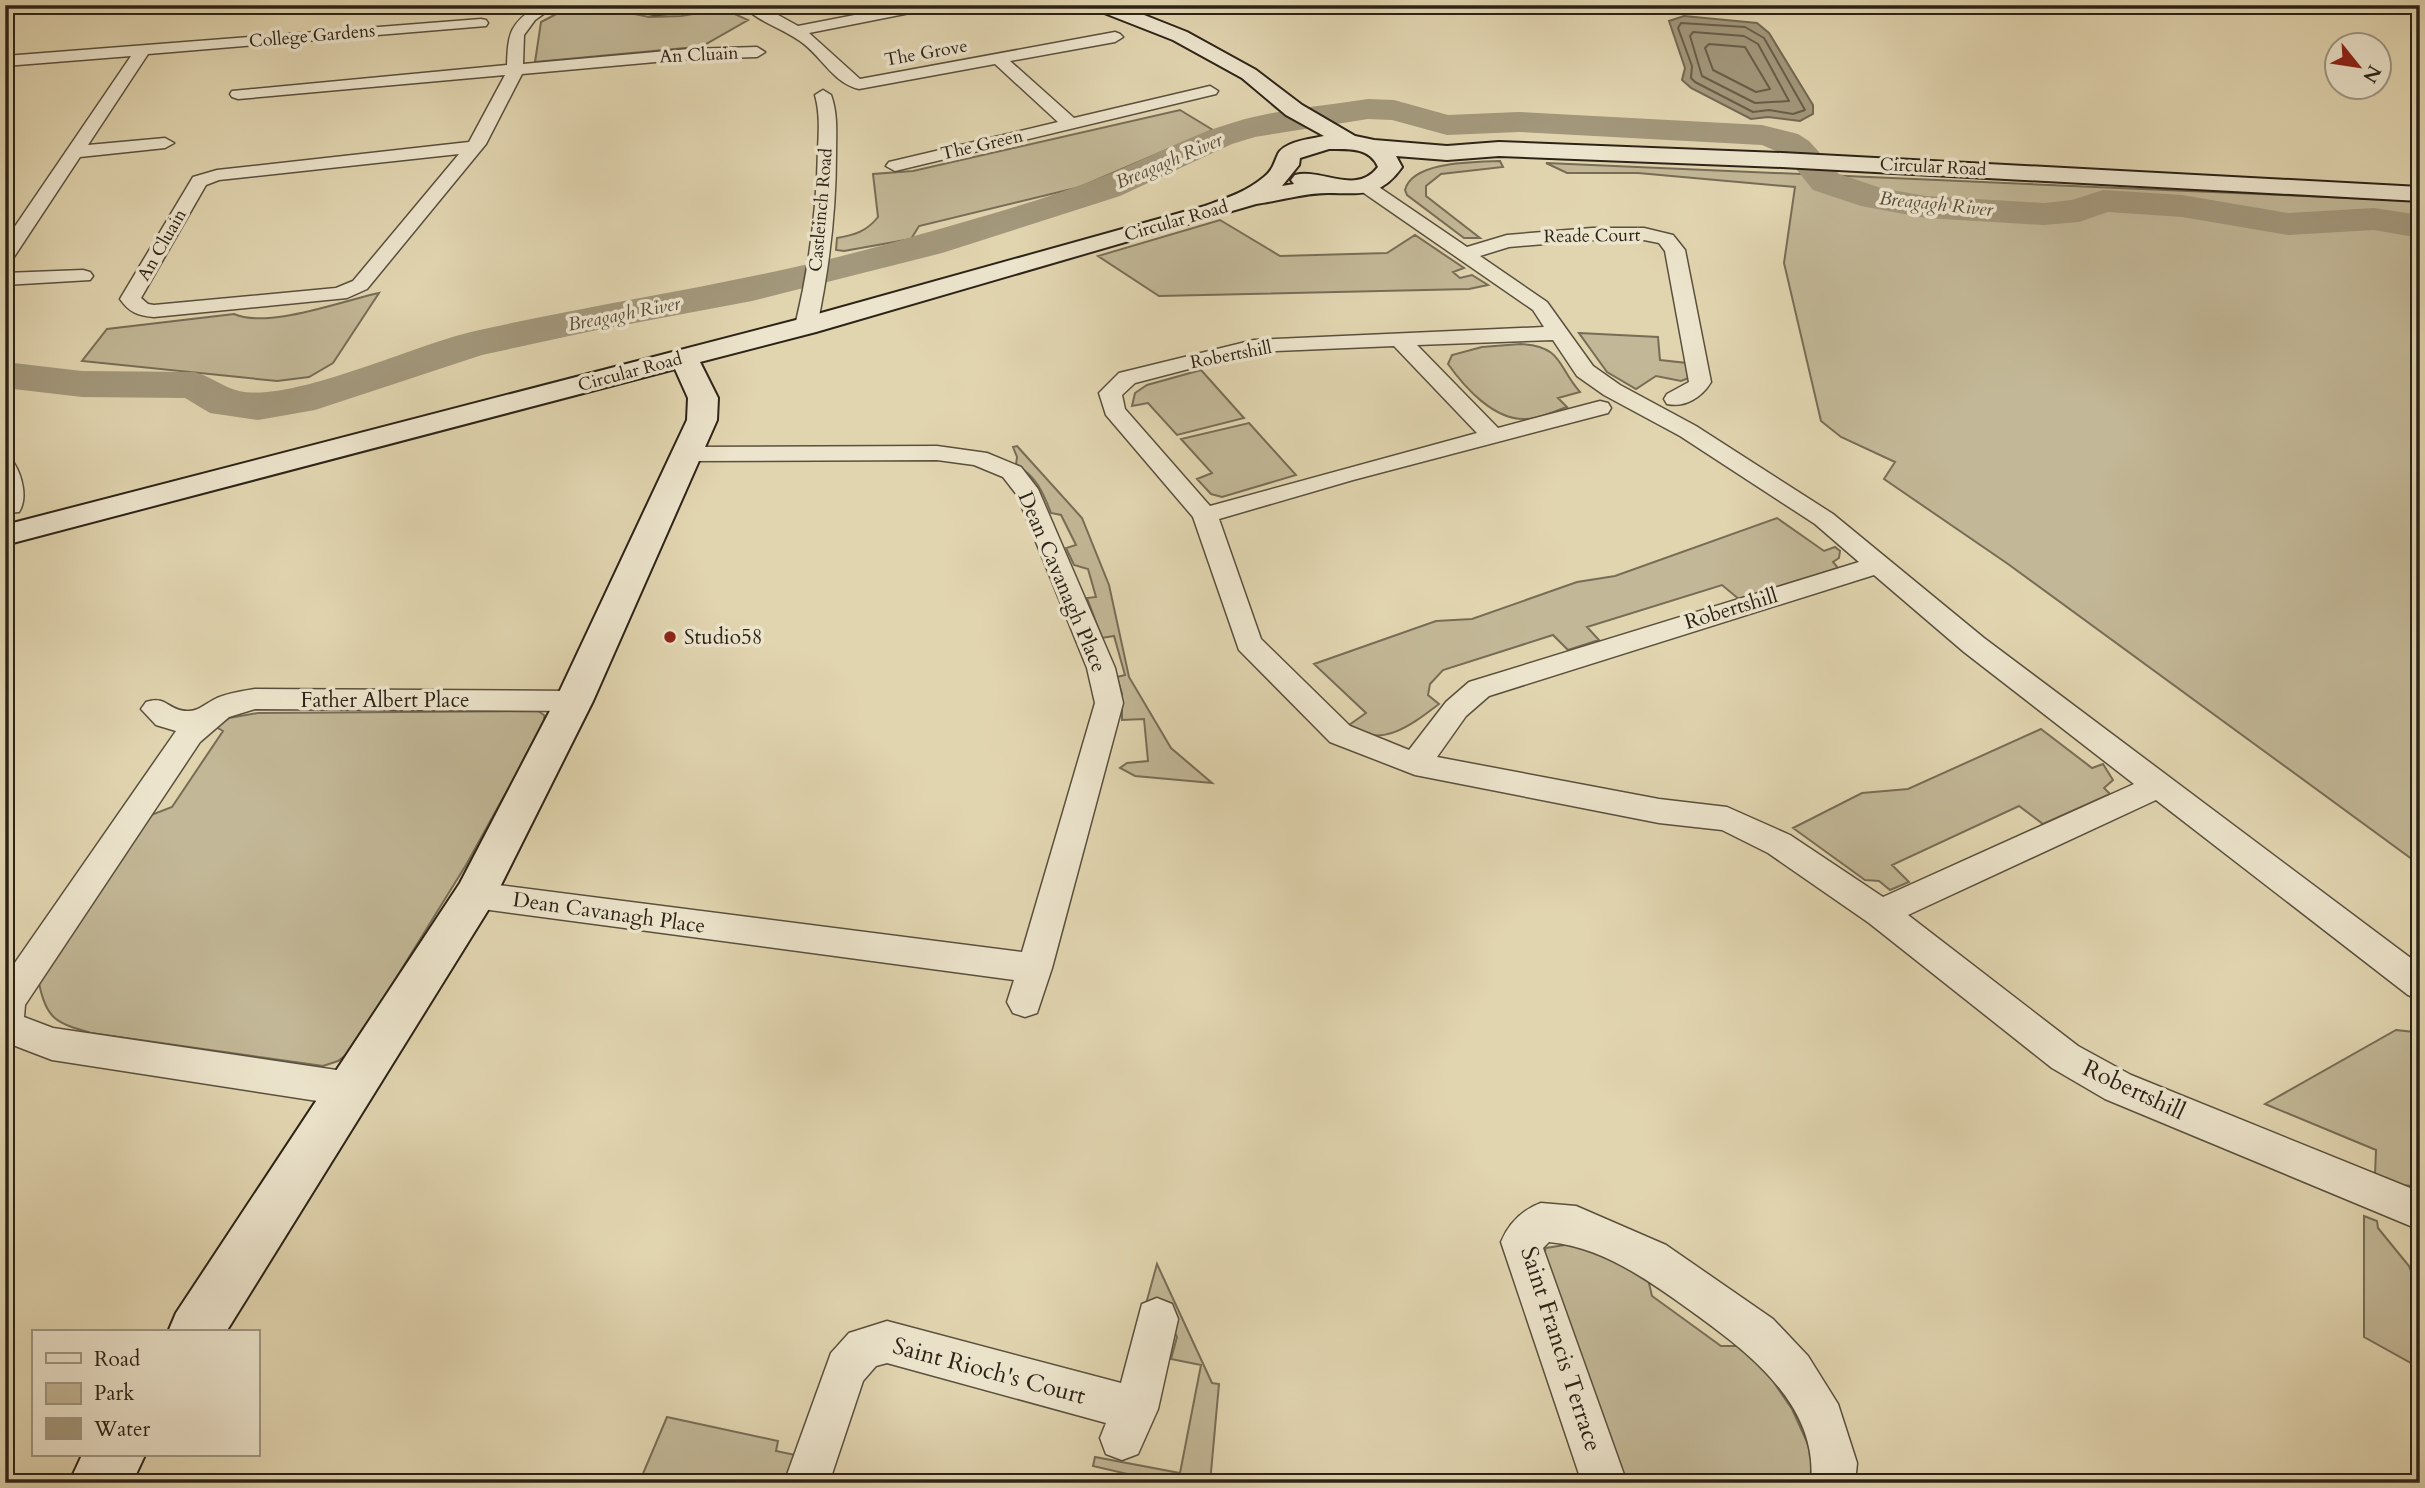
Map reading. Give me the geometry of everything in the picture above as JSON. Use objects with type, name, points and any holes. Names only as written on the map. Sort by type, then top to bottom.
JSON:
[{"type":"main road","points":[[1101,5],[1192,42],[1249,74],[1296,113],[1386,156],[1390,167],[1388,173]]},
{"type":"main road","points":[[1296,113],[1293,151],[1295,176],[1326,186],[1364,185]]},
{"type":"main road","name":"Circular Road","points":[[1251,198],[1275,180],[1293,151],[1325,142],[1351,140],[1447,153],[1499,149],[1832,162],[2420,194]]},
{"type":"main road","name":"Circular Road","points":[[1364,185],[1388,173],[1447,153]]},
{"type":"main road","name":"Circular Road","points":[[8,521],[684,358],[808,315],[1214,211],[1251,198],[1326,186]]},
{"type":"main road","points":[[196,1330],[475,895],[574,701],[689,454],[702,419],[703,398],[684,358]]},
{"type":"main road","points":[[98,1483],[115,1456]]},
{"type":"street","name":"An Cluain","points":[[474,147],[217,175],[199,181],[130,299],[142,310],[153,311],[340,294],[360,285],[480,140],[515,69],[516,35],[530,17],[549,5]]},
{"type":"street","points":[[625,5],[655,11],[713,5]]},
{"type":"street","points":[[748,5],[796,31],[930,5]]},
{"type":"street","name":"College Gardens","points":[[5,61],[481,23]]},
{"type":"street","name":"The Grove","points":[[796,31],[816,46],[850,81],[859,84],[1115,37]]},
{"type":"street","points":[[5,256],[143,50]]},
{"type":"street","name":"An Cluain","points":[[239,94],[689,54],[757,52]]},
{"type":"street","name":"The Grove","points":[[999,59],[1070,124]]},
{"type":"street","name":"The Green","points":[[895,166],[1210,91]]},
{"type":"street","name":"Castleinch Road","points":[[808,315],[820,256],[827,182],[828,108],[823,95]]},
{"type":"street","points":[[1184,97],[1206,114]]},
{"type":"street","points":[[74,152],[165,144]]},
{"type":"street","points":[[1364,185],[1540,306],[1585,371],[1612,390],[1688,431],[1824,519],[1974,645],[2420,985]]},
{"type":"street","name":"Reade Court","points":[[1465,254],[1507,241],[1531,237],[1644,234],[1667,239],[1675,250],[1700,382],[1695,390],[1675,399]]},
{"type":"street","points":[[5,279],[83,276]]},
{"type":"street","name":"Robertshill","points":[[1559,333],[1254,346],[1127,378],[1110,393],[1114,410],[1205,515],[1249,643],[1340,734],[1415,764],[1659,811],[1727,819],[1779,844],[1881,914],[2065,1057],[2118,1087],[2420,1211]]},
{"type":"street","points":[[1401,340],[1493,436]]},
{"type":"street","points":[[1205,515],[1344,475],[1600,408]]},
{"type":"street","name":"Dean Cavanagh Place","points":[[689,454],[937,453],[979,458],[1012,471],[1029,494],[1101,668],[1109,703],[1025,1002]]},
{"type":"street","points":[[5,468],[10,476],[8,521]]},
{"type":"street","name":"Robertshill","points":[[1415,764],[1456,709],[1479,689],[1674,626],[1877,565]]},
{"type":"street","name":"Father Albert Place","points":[[350,1089],[52,1044],[10,1028],[5,1015],[8,1001],[190,734],[215,711],[235,701],[255,699],[574,701]]},
{"type":"street","points":[[156,709],[164,718],[177,722],[202,722]]},
{"type":"street","points":[[1881,914],[2160,785]]},
{"type":"street","name":"Dean Cavanagh Place","points":[[475,895],[1035,968]]},
{"type":"street","name":"Saint Francis Terrace","points":[[1605,1483],[1521,1242],[1541,1222],[1576,1225],[1652,1259],[1758,1334],[1793,1371],[1823,1419],[1835,1463],[1833,1483]]},
{"type":"street","name":"Saint Rioch's Court","points":[[806,1483],[846,1368],[864,1348],[887,1342],[1129,1424],[1157,1319]]},
{"type":"green space","points":[[600,7],[649,17],[681,16],[724,9],[748,20],[696,47],[535,62],[541,22],[562,11]]},
{"type":"green space","points":[[1180,110],[1213,130],[1080,187],[919,226],[911,239],[844,251],[836,250],[837,238],[860,232],[878,217],[873,174],[913,171]]},
{"type":"green space","points":[[1500,161],[1503,167],[1441,174],[1426,186],[1426,196],[1480,238],[1464,238],[1407,195],[1405,190],[1410,180],[1432,168]]},
{"type":"green space","points":[[1546,163],[2420,201],[2420,865],[2008,564],[1884,479],[1895,462],[1841,437],[1821,421],[1784,263],[1795,187],[1638,173],[1567,173]]},
{"type":"green space","points":[[1220,220],[1280,256],[1387,253],[1415,235],[1464,268],[1453,272],[1460,278],[1472,275],[1488,285],[1469,289],[1159,296],[1098,256]]},
{"type":"green space","points":[[379,293],[333,363],[309,377],[277,381],[82,361],[107,329],[234,314],[249,318],[285,316]]},
{"type":"green space","points":[[1579,333],[1658,337],[1660,360],[1687,363],[1689,378],[1681,381],[1656,376],[1636,389],[1607,372]]},
{"type":"green space","points":[[1521,344],[1545,349],[1558,360],[1580,392],[1558,398],[1567,407],[1530,419],[1513,418],[1481,401],[1448,364],[1452,355],[1482,347]]},
{"type":"green space","points":[[1201,370],[1244,418],[1177,435],[1148,403],[1132,406],[1135,393],[1147,385]]},
{"type":"green space","points":[[1249,423],[1296,475],[1222,497],[1211,494],[1197,479],[1212,473],[1181,439]]},
{"type":"green space","points":[[1017,446],[1082,518],[1109,585],[1129,677],[1171,748],[1212,783],[1135,776],[1120,768],[1127,763],[1148,761],[1144,719],[1122,720],[1122,694],[1117,677],[1125,675],[1114,636],[1102,638],[1087,598],[1096,597],[1088,569],[1074,565],[1066,548],[1076,545],[1061,515],[1051,513],[1038,485],[1016,465],[1017,457],[1013,447]]},
{"type":"green space","points":[[1777,518],[1824,551],[1835,547],[1840,551],[1839,558],[1833,562],[1838,568],[1740,600],[1722,585],[1587,627],[1599,640],[1568,650],[1553,635],[1443,670],[1430,684],[1428,695],[1439,704],[1408,726],[1385,735],[1361,732],[1349,725],[1366,713],[1314,664],[1436,621],[1472,619],[1577,582],[1615,576]]},
{"type":"green space","points":[[538,711],[544,715],[545,722],[466,865],[351,1051],[338,1061],[323,1066],[91,1033],[61,1022],[49,1012],[39,983],[151,815],[172,807],[223,731],[216,727],[229,718],[258,713]]},
{"type":"green space","points":[[2041,729],[2092,768],[2103,764],[2113,780],[2104,788],[2110,794],[2043,824],[2019,806],[1892,865],[1909,882],[1890,890],[1879,881],[1865,880],[1793,828],[1862,793],[1908,789]]},
{"type":"green space","points":[[2396,1030],[2414,1032],[2420,1036],[2420,1184],[2408,1186],[2375,1175],[2376,1150],[2265,1104]]},
{"type":"green space","points":[[2364,1216],[2377,1221],[2378,1228],[2409,1266],[2420,1293],[2420,1368],[2364,1337]]},
{"type":"green space","points":[[1571,1244],[1646,1271],[1652,1296],[1721,1346],[1749,1346],[1792,1409],[1812,1453],[1810,1483],[1624,1483],[1539,1264],[1546,1248]]},
{"type":"green space","points":[[1157,1264],[1212,1383],[1219,1384],[1210,1483],[1166,1483],[1093,1466],[1095,1457],[1180,1473],[1201,1365],[1171,1359],[1177,1337],[1168,1318],[1144,1311]]},
{"type":"green space","points":[[667,1417],[778,1441],[776,1451],[805,1457],[796,1483],[639,1483]]},
{"type":"water","points":[[1684,16],[1757,23],[1769,33],[1813,105],[1813,114],[1800,121],[1768,117],[1751,119],[1691,88],[1682,80],[1685,68],[1669,21]]},
{"type":"waterway","name":"Breagagh River","points":[[5,375],[82,384],[194,385],[226,403],[258,406],[315,396],[470,345],[592,318],[752,289],[928,245],[1107,188],[1220,137],[1250,128],[1368,109],[1394,110],[1447,125],[1519,122],[1762,135],[1786,141],[1797,148],[1826,182],[1874,198],[1926,207],[2044,214],[2079,211],[2103,201],[2182,206],[2288,224],[2374,219],[2420,227]]},
{"type":"place","name":"Studio58","points":[[670,637]]}]
